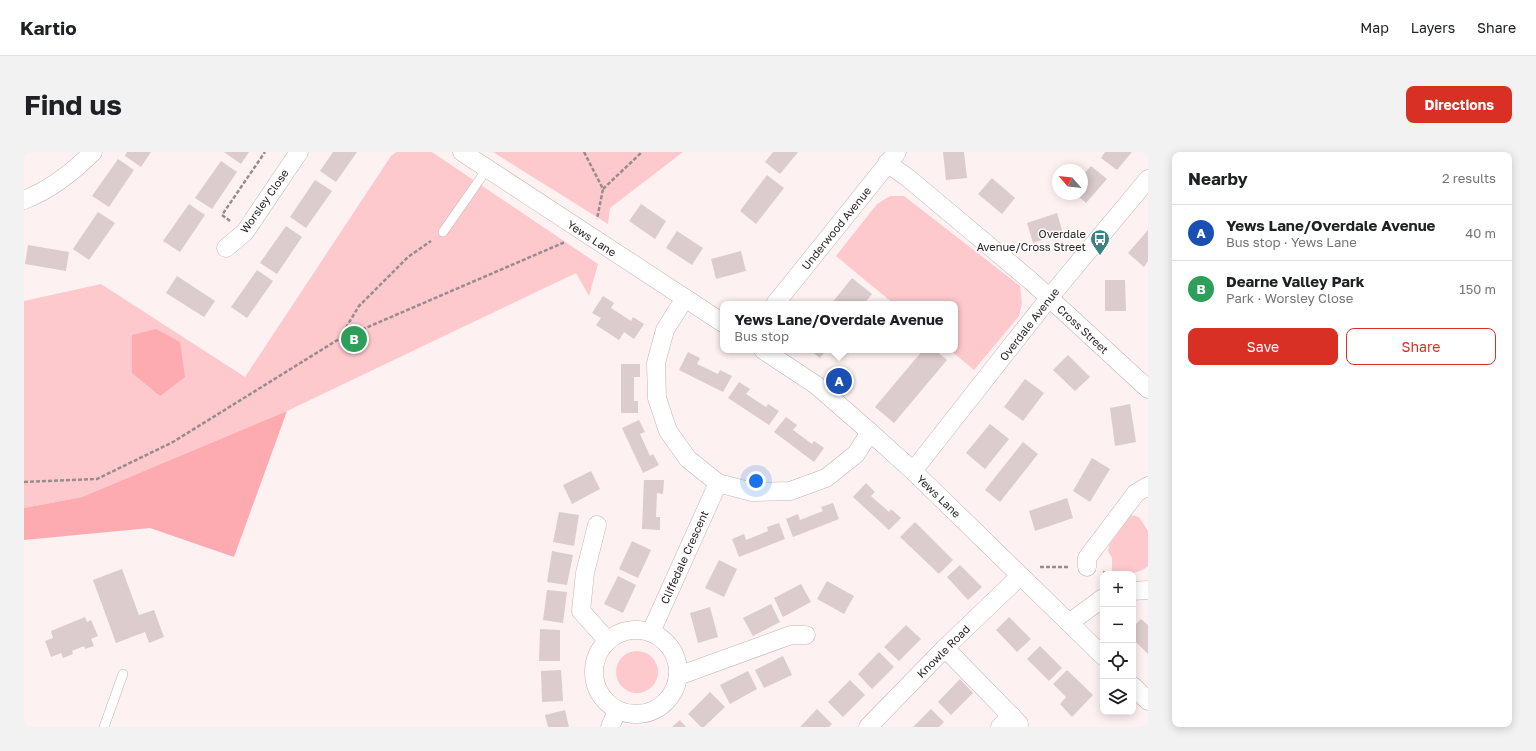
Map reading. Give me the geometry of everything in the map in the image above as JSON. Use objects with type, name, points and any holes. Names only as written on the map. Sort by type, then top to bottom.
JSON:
[{"type":"street","points":[[24,200],[36,196],[63,179],[93,152]]},
{"type":"street","name":"Worsley Close","points":[[226,248],[244,232],[299,152]]},
{"type":"street","name":"Yews Lane","points":[[462,152],[720,321]]},
{"type":"street","name":"Cross Street","points":[[892,158],[908,178],[1031,281],[1148,389]]},
{"type":"street","name":"Underwood Avenue","points":[[777,301],[892,158]]},
{"type":"street","name":"Overdale Avenue","points":[[913,471],[1049,298],[1148,179]]},
{"type":"street","points":[[685,298],[665,330],[663,337],[656,363],[657,398],[668,431],[680,448],[688,459],[718,483],[752,492],[790,491],[826,478],[856,454],[870,432]]},
{"type":"street","name":"Yews Lane","points":[[768,353],[816,385],[870,432],[913,471],[1100,653]]},
{"type":"street","name":"Cliffedale Crescent","points":[[651,632],[718,483]]},
{"type":"street","points":[[1087,567],[1087,558],[1136,492],[1148,486]]},
{"type":"street","points":[[596,525],[585,573],[581,611],[607,640]]},
{"type":"street","name":"Knowle Road","points":[[868,727],[945,648],[1016,571]]},
{"type":"street","points":[[1136,591],[1148,590]]},
{"type":"street","points":[[1069,623],[1100,600]]},
{"type":"street","points":[[637,630],[651,632],[662,639],[671,649],[677,662],[678,676],[675,689],[667,700],[657,709],[644,714],[630,714],[617,710],[605,702],[597,690],[593,676],[594,662],[600,648],[607,640],[623,631],[637,630]]},
{"type":"street","points":[[678,676],[791,635],[806,635]]},
{"type":"street","points":[[945,648],[1010,722]]},
{"type":"street","points":[[1136,689],[1148,700]]},
{"type":"street","points":[[610,727],[617,710]]},
{"type":"lane","points":[[443,232],[487,169]]},
{"type":"lane","points":[[104,727],[123,674]]},
{"type":"path","points":[[244,232],[222,215],[265,152]]},
{"type":"path","points":[[584,152],[603,189]]},
{"type":"path","points":[[24,482],[97,479],[173,442],[339,339],[585,234],[598,218],[603,189],[642,152]]},
{"type":"path","points":[[339,339],[359,306],[408,257],[443,232]]},
{"type":"path","points":[[1016,571],[1087,567]]},
{"type":"shaded area","points":[[396,152],[432,152],[598,264],[589,296],[576,273],[287,411],[82,497],[24,508],[24,301],[101,284],[245,377],[391,156]]},
{"type":"shaded area","points":[[493,152],[683,152],[610,208],[608,224]]},
{"type":"shaded area","points":[[890,196],[904,196],[1020,286],[1022,303],[1019,316],[974,370],[954,353],[958,353],[958,301],[890,301],[836,256],[877,204]]},
{"type":"shaded area","points":[[156,329],[180,342],[185,377],[160,396],[132,373],[132,335]]},
{"type":"shaded area","points":[[287,411],[234,557],[150,528],[24,540],[24,508],[82,497]]},
{"type":"shaded area","points":[[1131,515],[1139,517],[1148,531],[1148,566],[1136,572],[1112,571],[1112,558],[1108,551],[1109,545]]},
{"type":"shaded area","points":[[633,651],[641,651],[649,654],[655,660],[658,672],[655,684],[649,690],[641,693],[633,693],[625,690],[619,684],[616,676],[616,668],[619,660],[625,654]]},
{"type":"building","points":[[127,152],[151,152],[141,167],[125,156]]},
{"type":"building","points":[[224,152],[249,152],[241,164]]},
{"type":"building","points":[[333,152],[357,152],[336,182],[320,171]]},
{"type":"building","points":[[773,152],[798,152],[780,174],[765,162]]},
{"type":"building","points":[[943,152],[964,152],[967,178],[946,180]]},
{"type":"building","points":[[1105,152],[1132,152],[1117,170],[1101,158]]},
{"type":"building","points":[[118,159],[134,170],[109,207],[92,196]]},
{"type":"building","points":[[221,161],[237,172],[212,209],[195,198]]},
{"type":"building","points":[[1091,166],[1107,179],[1086,203],[1083,200],[1088,200],[1088,169]]},
{"type":"building","points":[[767,175],[784,188],[756,224],[740,211]]},
{"type":"building","points":[[992,178],[1015,198],[1002,214],[978,194]]},
{"type":"building","points":[[315,180],[332,191],[306,228],[290,217]]},
{"type":"building","points":[[189,204],[205,215],[180,252],[163,241]]},
{"type":"building","points":[[641,204],[666,221],[655,239],[629,221]]},
{"type":"building","points":[[98,212],[115,223],[89,260],[73,249]]},
{"type":"building","points":[[1057,213],[1063,233],[1033,243],[1027,223]]},
{"type":"building","points":[[286,226],[302,237],[277,274],[260,263]]},
{"type":"building","points":[[1148,230],[1148,261],[1144,267],[1128,253]]},
{"type":"building","points":[[677,231],[703,248],[692,265],[666,248]]},
{"type":"building","points":[[28,245],[69,252],[66,271],[25,264]]},
{"type":"building","points":[[741,251],[746,271],[716,279],[711,259]]},
{"type":"building","points":[[257,270],[273,281],[247,318],[231,307]]},
{"type":"building","points":[[177,276],[215,301],[204,317],[166,293]]},
{"type":"building","points":[[852,278],[872,294],[866,301],[833,301]]},
{"type":"building","points":[[1105,280],[1125,280],[1126,311],[1105,311]]},
{"type":"building","points":[[603,296],[614,303],[611,308],[631,321],[633,317],[644,324],[634,339],[624,332],[619,340],[596,325],[601,318],[592,313]]},
{"type":"building","points":[[688,352],[700,358],[697,364],[718,374],[720,370],[732,376],[723,392],[679,370]]},
{"type":"building","points":[[814,353],[824,353],[820,358]]},
{"type":"building","points":[[920,353],[939,353],[947,360],[894,423],[875,407]]},
{"type":"building","points":[[1068,355],[1090,377],[1075,391],[1053,370]]},
{"type":"building","points":[[621,364],[640,364],[640,377],[634,377],[634,401],[638,401],[638,413],[621,413]]},
{"type":"building","points":[[1025,379],[1044,393],[1023,421],[1004,407]]},
{"type":"building","points":[[739,382],[750,389],[746,394],[766,407],[768,404],[779,411],[769,425],[728,398]]},
{"type":"building","points":[[1130,404],[1136,442],[1115,446],[1110,408]]},
{"type":"building","points":[[786,417],[797,425],[793,430],[812,444],[814,441],[824,448],[814,462],[774,432]]},
{"type":"building","points":[[639,420],[645,432],[640,434],[650,456],[653,454],[659,465],[643,473],[622,428]]},
{"type":"building","points":[[990,424],[1009,439],[985,469],[966,453]]},
{"type":"building","points":[[1023,442],[1038,454],[1000,502],[985,490]]},
{"type":"building","points":[[1092,458],[1110,469],[1090,502],[1073,491]]},
{"type":"building","points":[[591,471],[600,489],[572,504],[563,485]]},
{"type":"building","points":[[644,480],[664,480],[663,494],[657,493],[656,517],[660,517],[660,530],[642,529]]},
{"type":"building","points":[[866,483],[875,492],[871,496],[889,512],[891,509],[901,518],[889,530],[853,497]]},
{"type":"building","points":[[1067,498],[1073,518],[1035,531],[1029,511]]},
{"type":"building","points":[[833,503],[839,519],[793,537],[786,519],[798,514],[800,520],[823,511],[821,507]]},
{"type":"building","points":[[559,512],[579,515],[574,546],[553,542]]},
{"type":"building","points":[[915,522],[953,560],[939,574],[900,537]]},
{"type":"building","points":[[779,523],[785,539],[739,557],[732,539],[744,534],[746,540],[768,531],[767,527]]},
{"type":"building","points":[[632,541],[651,550],[638,578],[619,569]]},
{"type":"building","points":[[552,551],[573,555],[567,585],[547,582]]},
{"type":"building","points":[[719,560],[737,569],[724,597],[705,588]]},
{"type":"building","points":[[960,565],[982,587],[968,600],[947,577]]},
{"type":"building","points":[[122,569],[139,615],[154,610],[164,637],[149,643],[145,632],[116,643],[93,580]]},
{"type":"building","points":[[618,576],[636,585],[623,613],[604,604]]},
{"type":"building","points":[[827,581],[854,596],[844,614],[817,599]]},
{"type":"building","points":[[801,584],[811,602],[783,617],[774,598]]},
{"type":"building","points":[[547,590],[567,592],[563,623],[543,620]]},
{"type":"building","points":[[771,604],[780,622],[753,636],[743,618]]},
{"type":"building","points":[[710,607],[718,637],[698,643],[690,613]]},
{"type":"building","points":[[85,617],[87,622],[91,620],[98,636],[91,639],[94,646],[85,649],[84,646],[72,651],[73,654],[63,658],[61,653],[51,657],[45,641],[53,638],[51,631]]},
{"type":"building","points":[[1009,617],[1031,639],[1017,652],[996,630]]},
{"type":"building","points":[[1141,619],[1148,625],[1148,654],[1136,642],[1136,624]]},
{"type":"building","points":[[906,625],[921,639],[899,661],[884,647]]},
{"type":"building","points":[[540,629],[560,630],[560,661],[539,661]]},
{"type":"building","points":[[1040,646],[1062,668],[1049,681],[1027,659]]},
{"type":"building","points":[[879,652],[894,667],[872,689],[858,674]]},
{"type":"building","points":[[783,656],[792,675],[764,688],[755,670]]},
{"type":"building","points":[[561,670],[563,701],[542,702],[541,671]]},
{"type":"building","points":[[1067,670],[1093,695],[1072,717],[1060,704],[1066,697],[1053,684]]},
{"type":"building","points":[[748,671],[757,689],[730,704],[720,685]]},
{"type":"building","points":[[960,679],[973,693],[951,715],[938,702]]},
{"type":"building","points":[[850,680],[865,695],[843,717],[828,702]]},
{"type":"building","points":[[710,692],[725,707],[704,727],[701,727],[688,714]]},
{"type":"building","points":[[817,709],[832,724],[829,727],[800,727]]},
{"type":"building","points":[[931,709],[944,722],[939,727],[913,727]]},
{"type":"building","points":[[565,710],[569,727],[548,727],[545,715]]},
{"type":"building","points":[[680,720],[686,727],[672,727]]},
{"type":"place","name":"Overdale Avenue/Cross Street","points":[[1100,256]]},
{"type":"place","name":"Dearne Valley Park","points":[[354,339]]},
{"type":"place","name":"Yews Lane/Overdale Avenue","points":[[839,381]]}]
